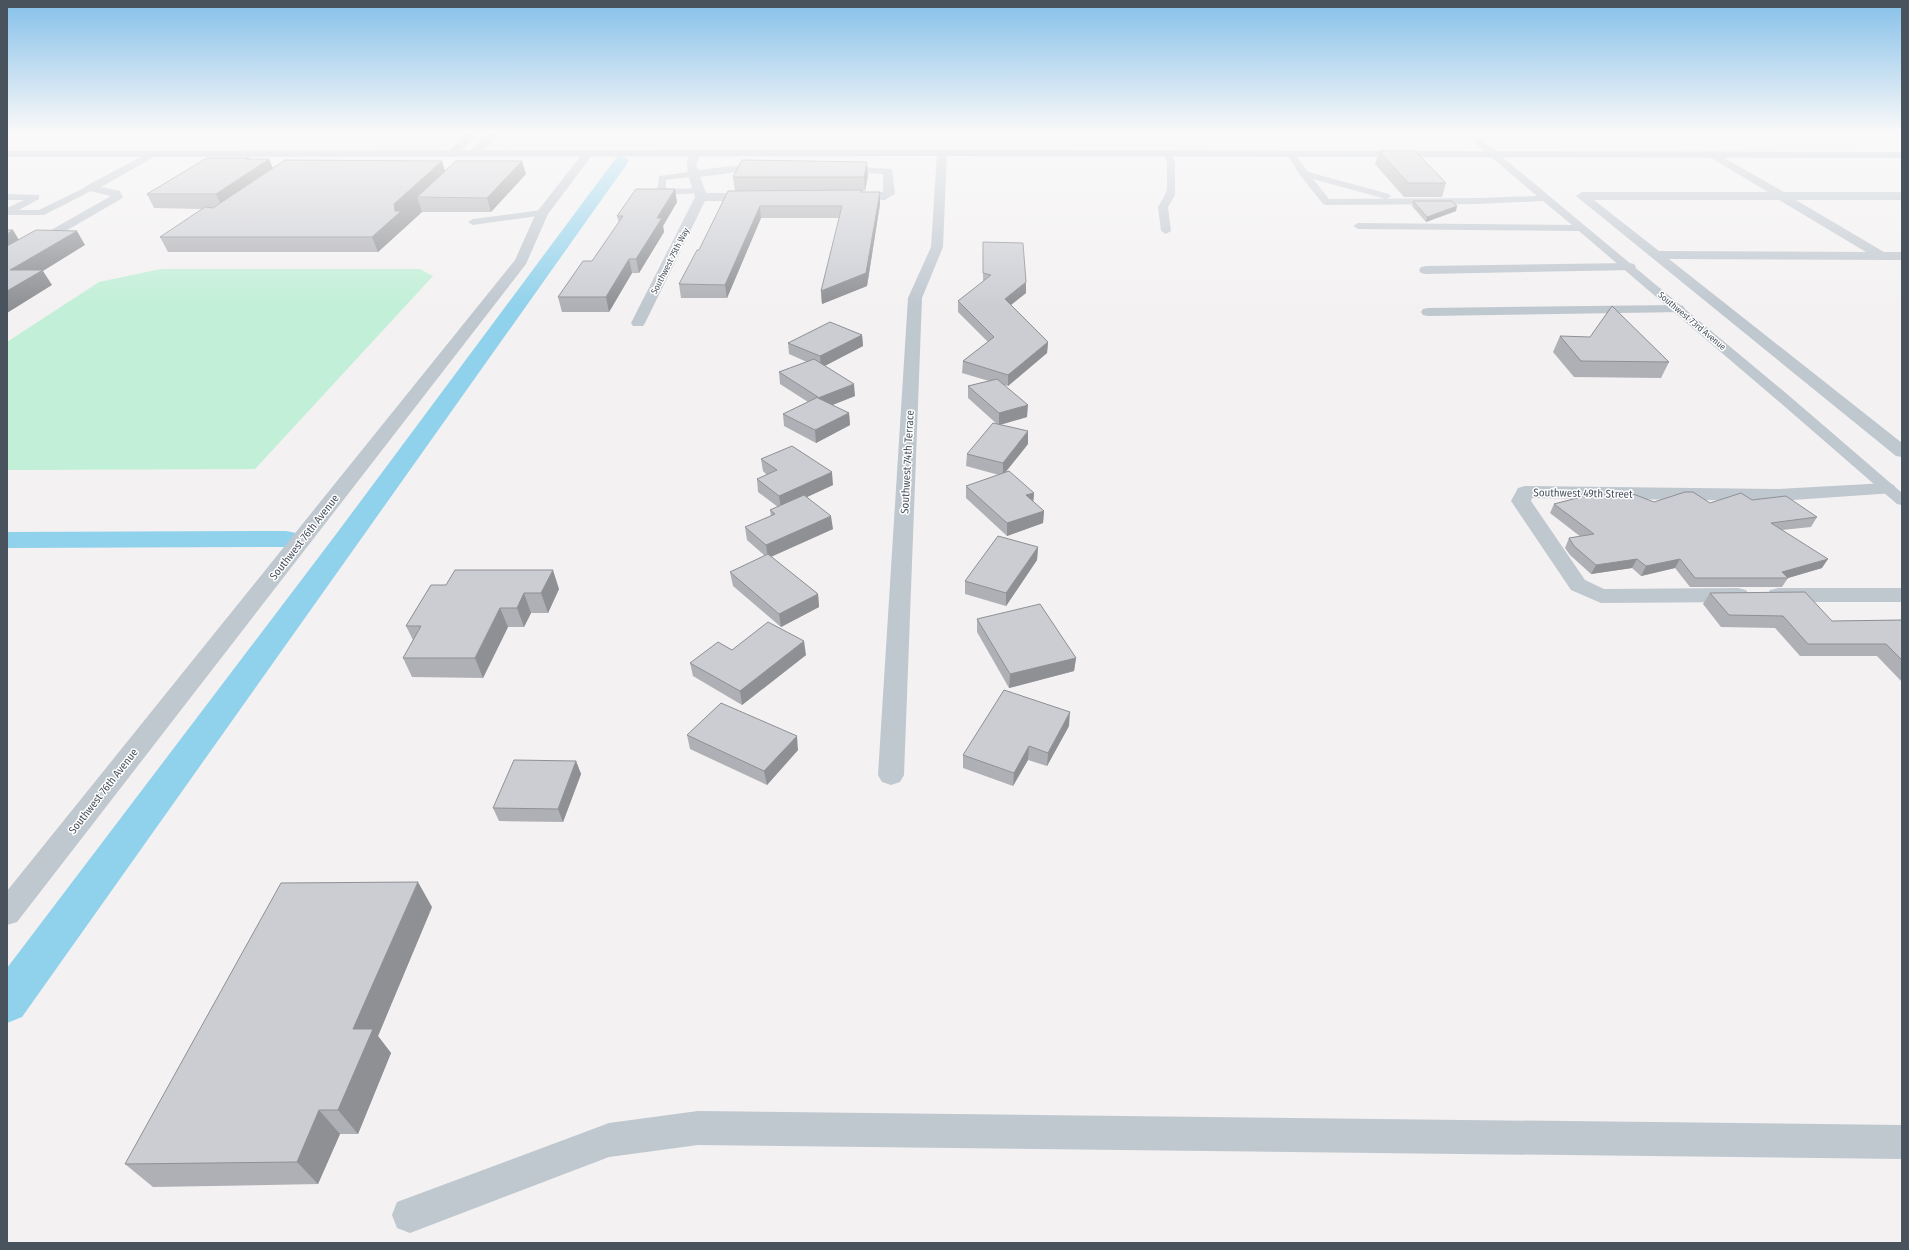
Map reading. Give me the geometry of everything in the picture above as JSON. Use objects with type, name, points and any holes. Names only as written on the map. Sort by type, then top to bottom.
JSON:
[{"type":"street","points":[[7,261],[111,200],[117,195],[99,190]]},
{"type":"street","name":"Southwest 76th Avenue","points":[[7,912],[521,261],[542,213],[560,190]]},
{"type":"street","points":[[699,190],[700,194],[765,197]]},
{"type":"street","points":[[837,196],[885,196],[889,194],[889,190]]},
{"type":"street","name":"Southwest 74th Terrace","points":[[891,775],[915,298],[937,248],[940,190]]},
{"type":"street","points":[[1773,190],[1885,250]]},
{"type":"street","points":[[1795,190],[1850,223]]},
{"type":"street","name":"Southwest 75th Way","points":[[638,322],[672,258],[700,194]]},
{"type":"street","points":[[1902,196],[1582,196],[1902,452]]},
{"type":"street","points":[[1655,255],[1885,250],[1902,254]]},
{"type":"street","points":[[1426,270],[1628,267]]},
{"type":"street","points":[[1428,312],[1678,309]]},
{"type":"street","name":"Southwest 49th Street","points":[[1894,495],[1524,492],[1521,501],[1578,586],[1601,596],[1902,594]]},
{"type":"street","points":[[410,1215],[609,1140],[698,1128],[1902,1142]]},
{"type":"lane","points":[[7,197],[36,197],[7,212],[41,213],[85,190]]},
{"type":"lane","points":[[661,190],[661,192],[700,194]]},
{"type":"lane","points":[[1166,231],[1163,207],[1170,195],[1171,190]]},
{"type":"lane","points":[[1317,190],[1326,202],[1478,202],[1546,198]]},
{"type":"lane","points":[[1365,190],[1406,202]]},
{"type":"lane","name":"Southwest 73rd Avenue","points":[[1538,190],[1782,397],[1894,495]]},
{"type":"lane","points":[[473,222],[542,213]]},
{"type":"lane","points":[[1358,226],[1582,228]]},
{"type":"green space","points":[[161,269],[420,269],[433,276],[255,469],[7,470],[7,342],[99,282]]},
{"type":"building","points":[[153,190],[222,190],[216,194],[147,194]]},
{"type":"building","points":[[240,190],[409,190],[394,204],[395,211],[401,211],[372,237],[160,237],[205,207],[213,208]]},
{"type":"building","points":[[424,190],[494,190],[487,198],[417,197]]},
{"type":"building","points":[[635,190],[674,190],[657,218],[662,218],[636,259],[629,259],[606,297],[558,297],[583,261],[592,261],[623,216],[617,216]]},
{"type":"building","points":[[861,190],[861,192],[880,192],[866,273],[821,291],[842,206],[760,206],[725,285],[679,284],[697,250],[699,250],[728,191]]},
{"type":"building","points":[[1413,201],[1452,201],[1457,206],[1427,217]]},
{"type":"building","points":[[7,230],[13,230],[7,234]]},
{"type":"building","points":[[36,230],[77,231],[10,270],[43,270],[7,291],[7,246]]},
{"type":"building","points":[[983,242],[1023,243],[1026,282],[1005,299],[1048,342],[1008,375],[963,361],[994,337],[958,301],[991,275],[983,273]]},
{"type":"building","points":[[1612,306],[1669,362],[1581,361],[1560,336],[1590,337]]},
{"type":"building","points":[[830,322],[862,335],[820,356],[788,343]]},
{"type":"building","points":[[814,359],[854,384],[818,398],[849,413],[815,430],[783,414],[818,397],[779,372]]},
{"type":"building","points":[[997,379],[1028,405],[999,413],[968,386]]},
{"type":"building","points":[[993,423],[1028,431],[1003,463],[967,454]]},
{"type":"building","points":[[792,446],[832,472],[779,496],[757,479],[777,470],[761,459]]},
{"type":"building","points":[[1009,471],[1034,493],[1026,495],[1044,511],[1007,523],[966,486]]},
{"type":"building","points":[[1600,492],[1611,499],[1618,492],[1628,492],[1654,502],[1685,492],[1693,492],[1710,503],[1741,493],[1752,500],[1786,496],[1817,517],[1771,523],[1828,559],[1782,572],[1788,578],[1695,578],[1680,559],[1646,566],[1637,559],[1596,565],[1574,546],[1569,538],[1594,534],[1554,504]]},
{"type":"building","points":[[804,495],[831,516],[766,545],[745,527],[775,514],[770,510]]},
{"type":"building","points":[[998,536],[1038,547],[1006,593],[965,581]]},
{"type":"building","points":[[768,554],[818,594],[779,614],[730,572]]},
{"type":"building","points":[[455,570],[553,570],[541,593],[524,593],[517,608],[500,608],[475,658],[403,658],[421,626],[406,626],[431,585],[446,585]]},
{"type":"building","points":[[1805,592],[1832,621],[1902,620],[1902,660],[1886,644],[1808,644],[1783,616],[1729,615],[1710,593]]},
{"type":"building","points":[[1040,604],[1076,658],[1010,674],[977,619]]},
{"type":"building","points":[[768,622],[804,641],[740,691],[690,663],[718,642],[732,650]]},
{"type":"building","points":[[1004,690],[1070,712],[1048,753],[1029,746],[1014,773],[963,755]]},
{"type":"building","points":[[721,703],[797,736],[764,771],[687,735]]},
{"type":"building","points":[[514,760],[576,761],[558,809],[493,808]]},
{"type":"building","points":[[418,882],[353,1029],[373,1029],[338,1110],[319,1110],[297,1162],[125,1164],[281,883]]},
{"type":"waterway","points":[[7,1003],[347,539],[600,190]]},
{"type":"waterway","points":[[7,540],[286,539]]}]
